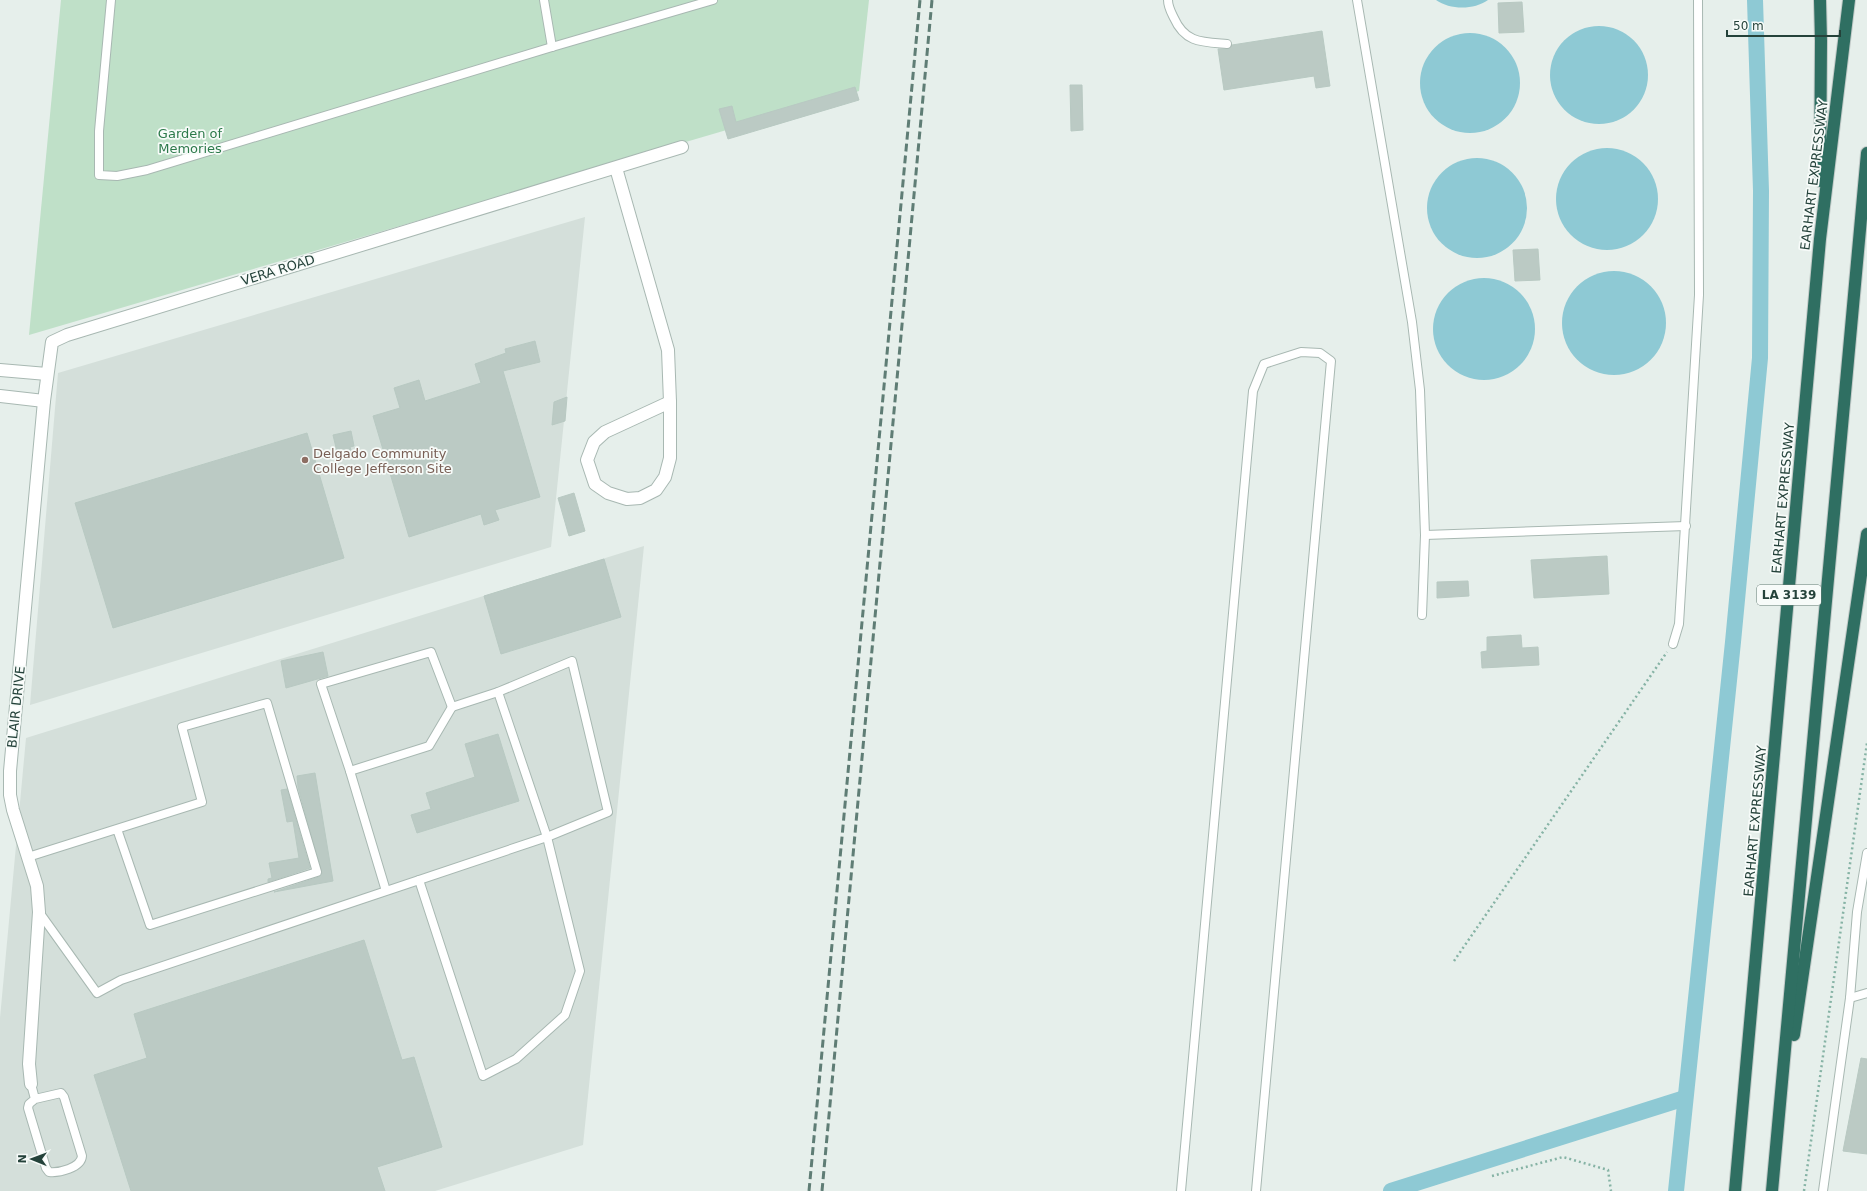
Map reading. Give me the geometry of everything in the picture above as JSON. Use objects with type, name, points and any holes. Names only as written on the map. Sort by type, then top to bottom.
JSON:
[{"type":"highway","points":[[1820,0],[1820,239]]},
{"type":"highway","name":"EARHART EXPRESSWAY","points":[[1735,1191],[1820,239],[1849,0]]},
{"type":"highway","name":"LA 3139","points":[[1772,1191],[1867,153]]},
{"type":"highway","points":[[1773,1175],[1867,534]]},
{"type":"street","points":[[670,402],[605,432],[594,442],[587,460],[595,484],[608,493],[627,499],[640,498],[656,490],[665,476],[670,458],[670,402],[668,350],[616,168],[682,148]]},
{"type":"street","name":"VERA ROAD","points":[[47,374],[52,342],[66,335],[616,168]]},
{"type":"street","points":[[0,370],[47,374]]},
{"type":"street","name":"BLAIR DRIVE","points":[[31,1084],[28,1064],[39,912],[37,886],[13,810],[10,771],[47,374]]},
{"type":"street","points":[[0,396],[44,401]]},
{"type":"lane","points":[[111,0],[99,130],[99,176],[117,176],[147,170],[552,47],[713,0]]},
{"type":"lane","points":[[544,0],[552,47]]},
{"type":"lane","points":[[1168,0],[1168,6],[1177,25],[1187,36],[1199,42],[1227,44]]},
{"type":"lane","points":[[1357,0],[1412,322],[1420,390],[1425,535],[1422,615]]},
{"type":"lane","points":[[1673,644],[1679,624],[1699,295],[1698,0]]},
{"type":"lane","points":[[1180,1191],[1253,391],[1264,364],[1301,352],[1320,352],[1331,361],[1256,1191]]},
{"type":"lane","points":[[1425,535],[1686,526]]},
{"type":"lane","points":[[386,891],[350,771],[321,684],[431,652],[452,707]]},
{"type":"lane","points":[[39,912],[97,992],[121,980],[547,837],[608,812],[572,661],[498,692],[452,707],[429,746],[350,771]]},
{"type":"lane","points":[[419,880],[483,1076],[516,1059],[566,1015],[580,971],[547,837],[498,692]]},
{"type":"lane","points":[[28,857],[116,829],[202,802],[182,727],[267,703],[318,872],[150,925],[116,829]]},
{"type":"lane","points":[[1823,1191],[1850,998],[1857,912],[1867,853]]},
{"type":"lane","points":[[1850,998],[1867,993]]},
{"type":"lane","points":[[31,1084],[35,1099]]},
{"type":"lane","points":[[56,1093],[61,1093],[64,1097],[82,1156],[78,1165],[54,1173],[49,1172],[46,1168],[28,1108],[29,1104],[35,1099],[56,1093]]},
{"type":"path","points":[[1454,961],[1673,644]]},
{"type":"path","points":[[1804,1191],[1867,743]]},
{"type":"path","points":[[1492,1176],[1563,1157],[1608,1170],[1611,1191]]},
{"type":"shaded area","name":"Delgado Community College Jefferson Site","points":[[585,217],[551,547],[30,705],[58,373]]},
{"type":"shaded area","points":[[644,546],[583,1145],[435,1191],[0,1191],[0,1018],[26,738]]},
{"type":"green space","name":"Garden of Memories","points":[[61,0],[869,0],[859,91],[29,335]]},
{"type":"water","points":[[1436,0],[1488,0],[1476,6],[1462,8],[1448,6]]},
{"type":"water","points":[[1599,26],[1618,30],[1634,40],[1644,56],[1648,75],[1644,94],[1634,110],[1618,120],[1599,124],[1580,120],[1564,110],[1554,94],[1550,75],[1554,56],[1564,40],[1580,30]]},
{"type":"water","points":[[1470,33],[1489,37],[1506,47],[1516,64],[1520,83],[1516,102],[1506,119],[1489,129],[1470,133],[1451,129],[1434,119],[1424,102],[1420,83],[1424,64],[1434,47],[1451,37]]},
{"type":"water","points":[[1607,148],[1626,152],[1643,163],[1654,180],[1658,199],[1654,218],[1643,235],[1626,246],[1607,250],[1588,246],[1571,235],[1560,218],[1556,199],[1560,180],[1571,163],[1588,152]]},
{"type":"water","points":[[1477,158],[1496,162],[1512,173],[1523,189],[1527,208],[1523,227],[1512,243],[1496,254],[1477,258],[1458,254],[1442,243],[1431,227],[1427,208],[1431,189],[1442,173],[1458,162]]},
{"type":"water","points":[[1614,271],[1634,275],[1651,286],[1662,303],[1666,323],[1662,343],[1651,360],[1634,371],[1614,375],[1594,371],[1577,360],[1566,343],[1562,323],[1566,303],[1577,286],[1594,275]]},
{"type":"water","points":[[1484,278],[1503,282],[1520,293],[1531,310],[1535,329],[1531,348],[1520,365],[1503,376],[1484,380],[1465,376],[1448,365],[1437,348],[1433,329],[1437,310],[1448,293],[1465,282]]},
{"type":"building","points":[[1522,2],[1524,32],[1499,33],[1498,3]]},
{"type":"building","points":[[1322,31],[1330,86],[1316,88],[1314,76],[1224,90],[1218,49],[1227,49],[1232,45]]},
{"type":"building","points":[[1070,85],[1082,85],[1083,130],[1071,131]]},
{"type":"building","points":[[855,87],[859,100],[728,139],[719,109],[732,106],[736,122]]},
{"type":"building","points":[[1538,249],[1540,280],[1515,281],[1513,250]]},
{"type":"building","points":[[535,341],[540,362],[503,371],[540,497],[495,510],[499,520],[484,525],[481,514],[409,537],[373,416],[400,408],[394,388],[419,380],[425,401],[481,383],[475,364],[506,353],[505,349]]},
{"type":"building","points":[[567,397],[565,421],[552,425],[554,402]]},
{"type":"building","points":[[351,431],[354,446],[350,447],[353,457],[339,460],[333,435]]},
{"type":"building","points":[[307,433],[344,558],[113,628],[75,503]]},
{"type":"building","points":[[574,493],[585,531],[569,536],[558,498]]},
{"type":"building","points":[[1607,556],[1609,594],[1534,598],[1531,560]]},
{"type":"building","points":[[604,559],[621,617],[501,654],[484,596]]},
{"type":"building","points":[[1468,581],[1469,596],[1437,598],[1437,582]]},
{"type":"building","points":[[1521,635],[1522,648],[1538,647],[1539,665],[1482,668],[1481,652],[1487,651],[1487,637]]},
{"type":"building","points":[[323,652],[328,676],[286,688],[281,661]]},
{"type":"building","points":[[498,734],[519,801],[417,833],[411,815],[431,809],[426,793],[475,777],[465,744]]},
{"type":"building","points":[[315,773],[333,881],[274,892],[319,877],[322,874],[298,787],[297,776]]},
{"type":"building","points":[[287,789],[310,868],[268,882],[268,879],[272,878],[269,863],[299,858],[293,821],[287,822],[281,790]]},
{"type":"building","points":[[364,940],[402,1060],[414,1057],[442,1147],[377,1167],[385,1191],[131,1191],[94,1075],[147,1058],[134,1014]]},
{"type":"building","points":[[1861,1058],[1867,1059],[1867,1154],[1843,1151]]},
{"type":"waterway","points":[[1676,1191],[1733,642],[1760,358],[1761,191],[1755,0]]},
{"type":"waterway","points":[[1391,1191],[1685,1098]]},
{"type":"railway","points":[[809,1191],[920,0]]},
{"type":"railway","points":[[822,1191],[932,0]]},
{"type":"place","name":"Delgado Community College Jefferson Site","points":[[305,460]]}]
